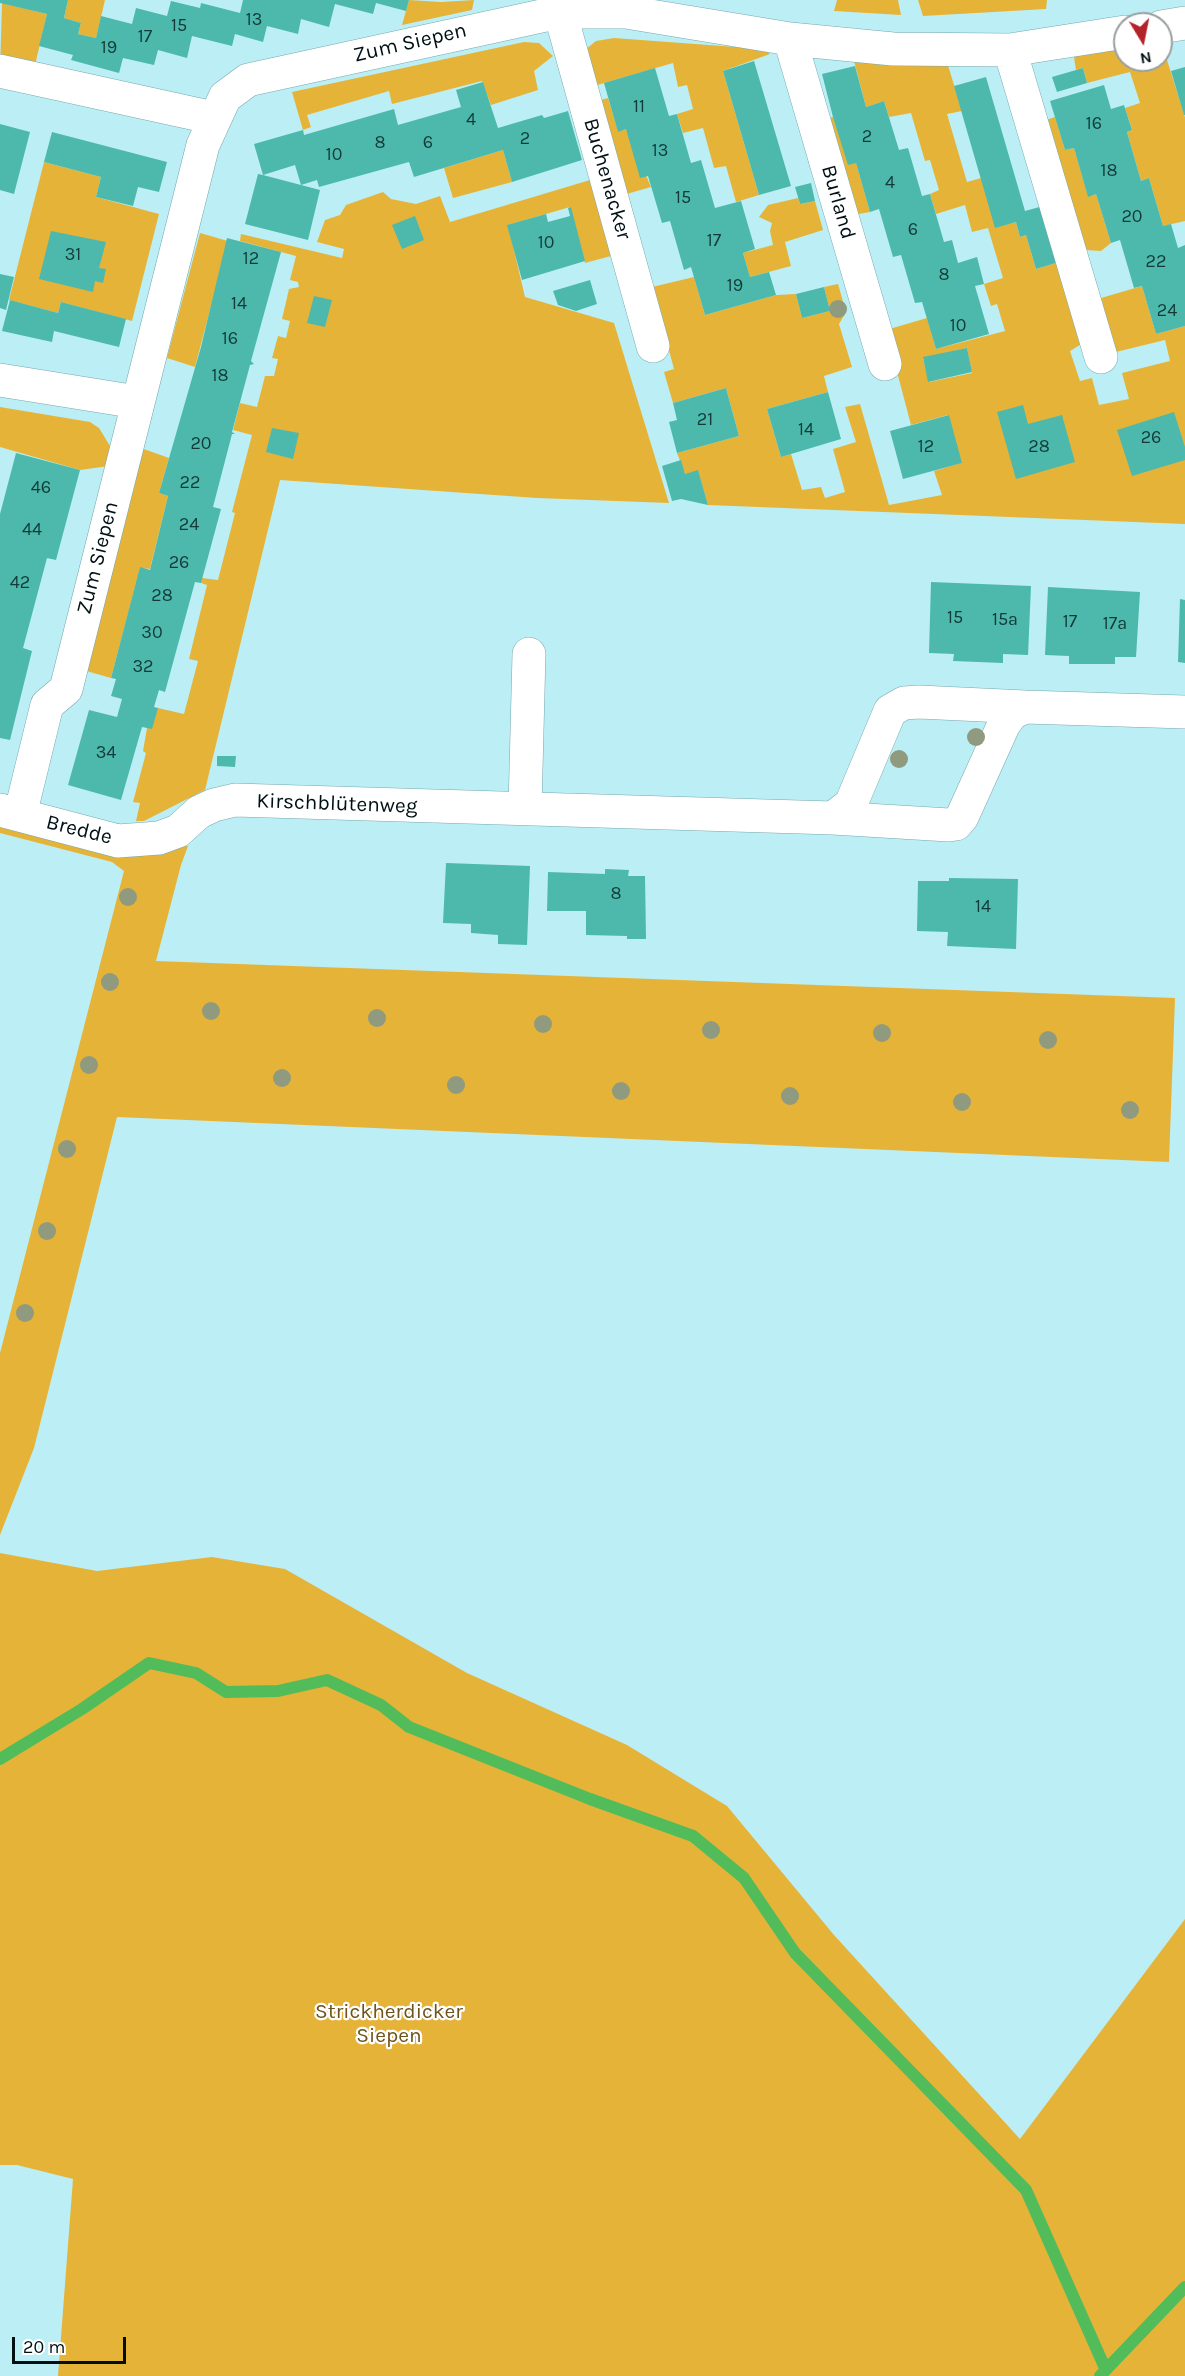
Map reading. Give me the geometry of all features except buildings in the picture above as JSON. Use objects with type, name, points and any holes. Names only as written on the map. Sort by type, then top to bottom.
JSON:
[{"type":"street","name":"Zum Siepen","points":[[10,812],[47,705],[66,689],[200,157],[214,118],[225,97],[248,80],[560,12],[625,6]]},
{"type":"street","points":[[625,6],[790,39],[893,49],[1010,50],[1113,35]]},
{"type":"street","name":"Buchenacker","points":[[560,12],[653,346]]},
{"type":"street","name":"Burland","points":[[790,39],[885,364]]},
{"type":"street","points":[[1010,50],[1101,357]]},
{"type":"street","points":[[0,70],[214,118]]},
{"type":"street","points":[[0,380],[137,402]]},
{"type":"street","points":[[525,808],[530,654]]},
{"type":"street","points":[[833,818],[850,804],[890,711],[904,703],[1185,712]]},
{"type":"street","name":"Kirschblütenweg","points":[[159,838],[178,831],[199,812],[214,804],[234,800],[833,818],[956,824],[1004,724],[1012,713],[1025,707]]},
{"type":"street","name":"Bredde","points":[[10,812],[118,842],[159,838]]},
{"type":"green space","points":[[68,0],[105,0],[96,38],[78,34],[81,23],[64,18]]},
{"type":"green space","points":[[409,0],[441,2],[474,0],[472,10],[402,25]]},
{"type":"green space","points":[[837,0],[898,0],[901,15],[834,11]]},
{"type":"green space","points":[[918,0],[1047,0],[1046,9],[923,16]]},
{"type":"green space","points":[[2,3],[47,14],[32,78],[0,71]]},
{"type":"green space","points":[[614,38],[763,49],[770,54],[723,71],[759,195],[736,202],[726,166],[714,168],[703,128],[683,133],[677,114],[693,109],[687,85],[678,87],[673,63],[594,86],[586,49],[596,41]]},
{"type":"green space","points":[[524,42],[539,43],[553,56],[534,71],[538,90],[491,105],[482,81],[392,104],[389,91],[307,115],[311,127],[303,130],[292,92]]},
{"type":"green space","points":[[1113,46],[1113,72],[1130,72],[1087,83],[1083,68],[1076,70],[1073,51]]},
{"type":"green space","points":[[853,57],[947,62],[962,111],[947,114],[967,182],[981,178],[996,227],[1016,222],[1020,237],[1026,235],[1036,269],[1059,262],[1083,343],[1070,351],[1080,381],[1092,378],[1099,405],[1129,399],[1122,373],[1170,361],[1165,340],[1116,352],[1101,298],[1142,286],[1156,334],[1185,326],[1185,524],[708,505],[698,471],[685,474],[677,453],[739,436],[726,388],[673,403],[664,372],[674,369],[652,287],[694,277],[705,315],[776,295],[796,294],[802,318],[830,311],[824,287],[838,284],[846,312],[839,324],[852,367],[824,376],[828,392],[767,409],[781,457],[791,454],[802,490],[821,487],[825,498],[845,492],[833,449],[856,442],[845,407],[860,404],[889,505],[942,495],[934,471],[961,463],[948,415],[911,425],[886,330],[927,318],[936,349],[1005,331],[997,304],[991,306],[984,284],[1003,278],[988,228],[972,232],[965,205],[936,214],[930,194],[939,190],[930,160],[925,161],[911,113],[889,117],[884,101],[866,107]],"holes":[[[967,348],[972,373],[929,382],[923,358]]]},
{"type":"green space","points":[[1130,72],[1171,72],[1185,117],[1185,221],[1163,226],[1149,178],[1141,181],[1127,132],[1132,130],[1125,108],[1140,103]]},
{"type":"green space","points":[[608,98],[618,131],[626,129],[651,187],[623,195],[597,101]]},
{"type":"green space","points":[[833,117],[856,163],[870,212],[853,215],[826,119]]},
{"type":"green space","points":[[1055,117],[1065,150],[1074,148],[1088,196],[1096,194],[1111,243],[1101,251],[1086,250],[1046,120]]},
{"type":"green space","points":[[503,150],[512,182],[453,198],[444,168]]},
{"type":"green space","points":[[44,162],[101,177],[96,197],[159,214],[132,321],[61,302],[58,313],[9,300]]},
{"type":"green space","points":[[590,180],[611,256],[585,263],[570,207],[508,225],[525,297],[614,323],[669,503],[537,498],[280,480],[205,790],[144,821],[136,821],[140,803],[133,802],[146,753],[143,751],[147,728],[158,708],[184,714],[198,661],[189,659],[207,585],[201,583],[202,578],[218,580],[235,513],[232,512],[252,435],[233,430],[240,403],[257,407],[265,376],[274,376],[278,359],[272,358],[278,336],[286,338],[290,321],[282,319],[289,289],[299,287],[298,282],[290,280],[296,256],[240,241],[241,234],[342,258],[344,249],[317,242],[325,220],[340,215],[346,205],[383,192],[391,199],[416,204],[440,196],[450,222]]},
{"type":"green space","points":[[798,198],[800,204],[815,201],[823,230],[785,242],[791,266],[750,277],[743,253],[773,245],[770,231],[772,223],[759,217],[768,205]]},
{"type":"green space","points":[[200,233],[228,241],[195,367],[167,358]]},
{"type":"green space","points":[[0,407],[90,422],[99,428],[110,446],[109,466],[80,470],[0,447]]},
{"type":"green space","points":[[141,448],[169,458],[159,493],[168,496],[150,569],[140,568],[111,678],[83,670]]},
{"type":"green space","points":[[0,810],[159,838],[188,846],[156,961],[1175,998],[1169,1162],[117,1117],[34,1448],[0,1535],[0,1353],[124,871],[112,862],[0,833]]},
{"type":"green space","name":"Strickherdicker Siepen","points":[[0,1553],[97,1571],[212,1557],[285,1569],[467,1673],[627,1745],[727,1806],[834,1935],[1020,2139],[1185,1919],[1185,2376],[58,2376],[73,2179],[17,2165],[0,2165]]},
{"type":"waterway","points":[[0,1759],[82,1709],[149,1663],[196,1673],[226,1692],[278,1691],[327,1680],[381,1705],[409,1727],[590,1799],[693,1836],[744,1878],[795,1953],[1026,2190],[1105,2368]]},
{"type":"waterway","points":[[1100,2376],[1185,2287]]}]
